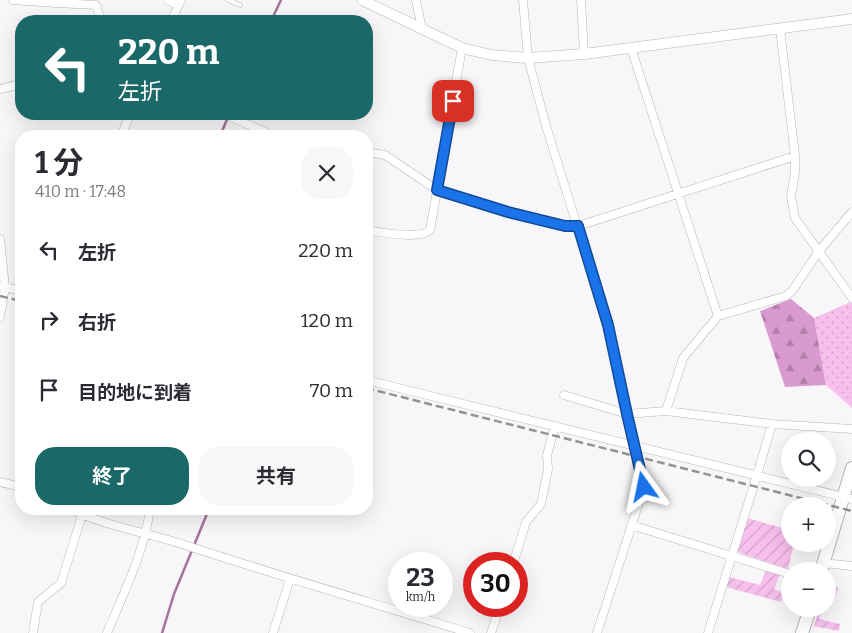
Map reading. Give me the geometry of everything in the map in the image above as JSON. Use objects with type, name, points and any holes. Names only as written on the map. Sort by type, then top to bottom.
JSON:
[{"type":"main road","points":[[824,562],[848,498],[852,468]]},
{"type":"main road","points":[[802,633],[807,617]]},
{"type":"street","points":[[14,0],[56,1],[96,5],[99,15]]},
{"type":"street","points":[[168,0],[179,3],[174,15]]},
{"type":"street","points":[[362,0],[462,48],[490,55],[528,58],[584,54],[852,19]]},
{"type":"street","points":[[416,0],[422,30]]},
{"type":"street","points":[[523,0],[528,58],[546,126],[608,325],[644,487],[597,633]]},
{"type":"street","points":[[581,0],[584,54]]},
{"type":"street","points":[[780,29],[795,156],[795,172],[791,197],[795,218],[852,298]]},
{"type":"street","points":[[373,231],[393,234],[428,233],[430,230],[462,48]]},
{"type":"street","points":[[631,48],[718,316]]},
{"type":"street","points":[[0,89],[15,85]]},
{"type":"street","points":[[238,120],[260,130]]},
{"type":"street","points":[[373,153],[386,155],[437,190],[508,212],[565,226],[578,226],[795,156]]},
{"type":"street","points":[[666,411],[683,358],[718,316],[786,296],[819,251],[852,212]]},
{"type":"street","points":[[0,239],[3,286],[0,317]]},
{"type":"street","points":[[373,382],[848,498]]},
{"type":"street","points":[[564,395],[627,414],[666,411],[772,424],[852,429]]},
{"type":"street","points":[[708,633],[758,476],[772,424]]},
{"type":"street","points":[[517,552],[526,522],[541,504],[548,469],[547,455],[555,426]]},
{"type":"street","points":[[0,482],[15,486]]},
{"type":"street","points":[[33,633],[38,602],[61,582],[82,515],[147,533],[290,580],[470,633]]},
{"type":"street","points":[[107,633],[138,562],[147,533],[149,515]]},
{"type":"street","points":[[631,525],[781,571]]},
{"type":"street","points":[[836,567],[852,566]]},
{"type":"street","points":[[273,633],[290,580]]},
{"type":"street","points":[[491,633],[496,617]]},
{"type":"lane","points":[[228,0],[240,5]]},
{"type":"shaded area","points":[[851,302],[852,408],[826,385],[814,318]]},
{"type":"shaded area","points":[[747,518],[781,527],[781,552],[792,552],[790,562],[781,562],[781,567],[737,552]]},
{"type":"shaded area","points":[[766,570],[780,574],[774,589],[781,592],[781,602],[726,587],[729,577],[760,585]]},
{"type":"shaded area","points":[[817,617],[840,624],[839,631],[814,626]]},
{"type":"green space","points":[[791,299],[814,318],[826,385],[785,387],[760,311]]},
{"type":"waterway","points":[[274,15],[281,0]]},
{"type":"waterway","points":[[223,130],[227,120]]},
{"type":"waterway","points":[[162,633],[174,594],[207,515]]},
{"type":"railway","points":[[0,296],[15,300]]},
{"type":"railway","points":[[373,390],[852,511]]},
{"type":"route","points":[[453,101],[437,190],[508,212],[565,226],[578,226],[608,325],[644,487]]}]
